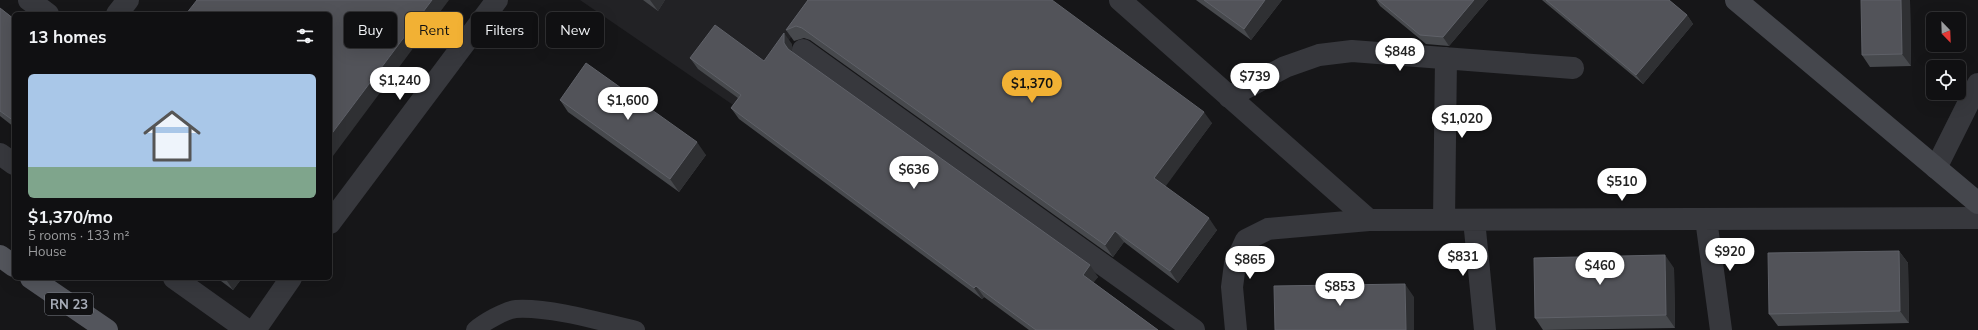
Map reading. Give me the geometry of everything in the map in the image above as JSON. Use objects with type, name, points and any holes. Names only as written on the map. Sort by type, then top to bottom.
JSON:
[{"type":"main road","points":[[0,256],[12,265]]},
{"type":"main road","name":"RN 23","points":[[35,280],[107,330]]},
{"type":"street","points":[[29,0],[45,12]]},
{"type":"street","points":[[119,12],[128,0]]},
{"type":"street","points":[[332,220],[497,0]]},
{"type":"street","points":[[1120,0],[1369,220]]},
{"type":"street","points":[[1744,3],[1978,203]]},
{"type":"street","points":[[803,50],[1194,330]]},
{"type":"street","points":[[1229,97],[1285,67],[1319,55],[1352,51],[1573,68]]},
{"type":"street","points":[[1444,220],[1446,58]]},
{"type":"street","points":[[1936,168],[1978,84]]},
{"type":"street","points":[[0,154],[12,163]]},
{"type":"street","points":[[1236,330],[1232,287],[1235,264],[1246,240],[1268,229],[1369,220],[1978,218]]},
{"type":"street","points":[[1706,219],[1721,330]]},
{"type":"street","points":[[1474,220],[1485,330]]},
{"type":"street","points":[[177,280],[247,330]]},
{"type":"street","points":[[255,330],[290,280]]},
{"type":"lane","points":[[475,330],[483,324],[514,309],[555,312],[636,330]]},
{"type":"shaded area","points":[[580,0],[818,0],[739,109],[604,16],[604,12],[598,12]]},
{"type":"building","points":[[197,0],[432,0],[423,12],[405,12],[405,36],[397,47],[397,12],[344,12],[344,48],[396,48],[332,133],[332,12],[188,12]]},
{"type":"building","points":[[808,0],[1052,0],[1204,112],[1154,178],[1209,218],[1170,271],[1115,231],[1105,245],[802,28],[796,26],[786,30]]},
{"type":"building","points":[[1204,0],[1265,0],[1244,29]]},
{"type":"building","points":[[1378,0],[1474,0],[1443,37],[1420,35]]},
{"type":"building","points":[[1546,0],[1669,0],[1687,15],[1636,75]]},
{"type":"building","points":[[1861,0],[1901,0],[1902,54],[1862,55]]},
{"type":"building","points":[[0,8],[12,17],[12,120],[0,111]]},
{"type":"building","points":[[715,25],[764,61],[784,33],[784,43],[788,49],[1090,265],[1083,275],[1158,330],[1036,330],[976,286],[974,288],[731,108],[741,95],[690,58]]},
{"type":"building","points":[[586,63],[697,142],[670,179],[560,100]]},
{"type":"building","points":[[1899,251],[1900,311],[1769,314],[1768,253]]},
{"type":"building","points":[[1665,255],[1666,315],[1535,318],[1534,258]]},
{"type":"building","points":[[1405,284],[1406,330],[1275,330],[1274,286]]}]
